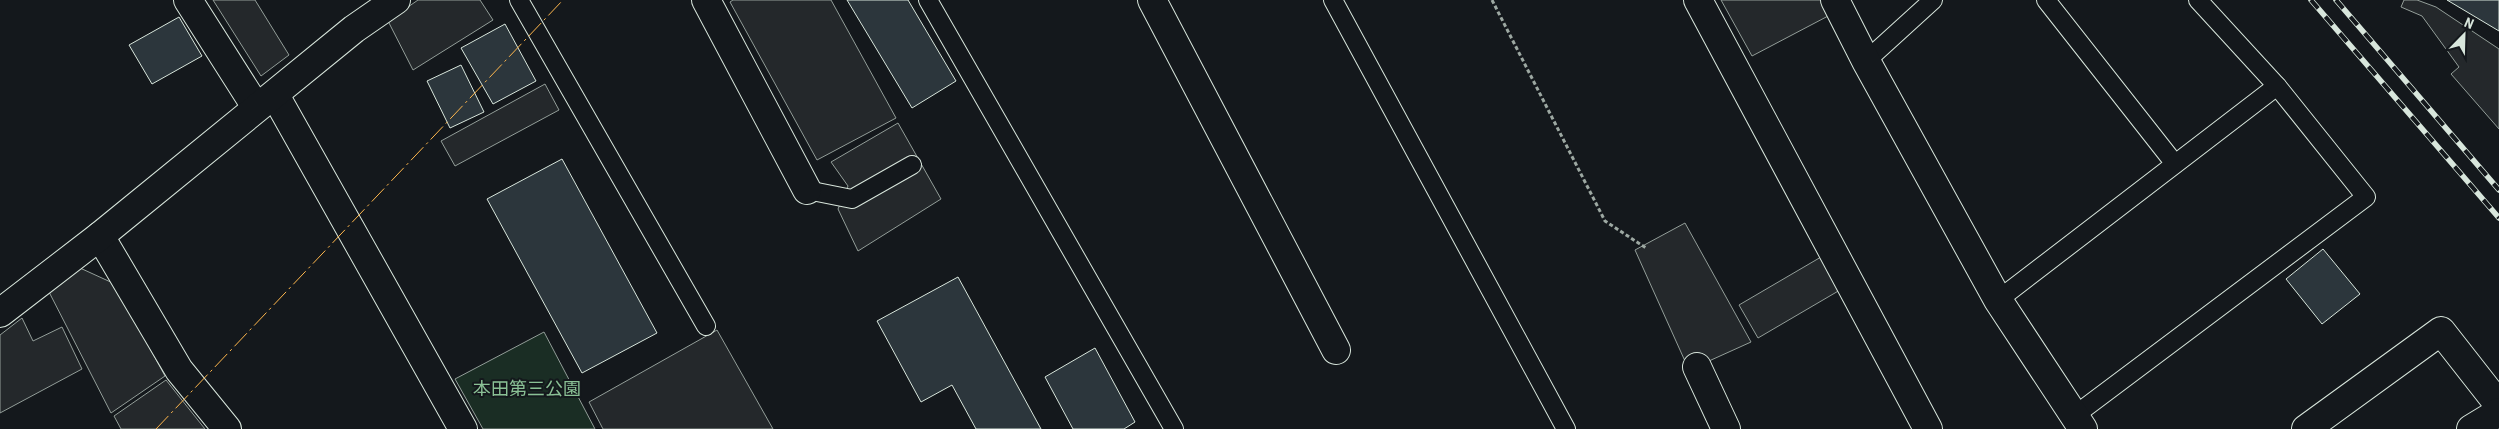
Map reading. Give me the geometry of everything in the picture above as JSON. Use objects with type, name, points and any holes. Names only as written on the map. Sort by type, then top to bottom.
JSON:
[{"type":"street","points":[[188,0],[266,101],[463,429]]},
{"type":"street","points":[[0,313],[100,236],[354,29],[396,0]]},
{"type":"street","points":[[706,0],[807,190]]},
{"type":"street","points":[[1152,0],[1336,350]]},
{"type":"street","points":[[1698,0],[1928,429]]},
{"type":"street","points":[[1835,0],[1866,61],[1998,300],[2079,422]]},
{"type":"street","points":[[100,236],[179,370],[227,429]]},
{"type":"street","points":[[2306,429],[2441,331],[2499,405]]},
{"type":"street","points":[[1697,367],[1726,429]]},
{"type":"street","points":[[2471,429],[2499,412]]},
{"type":"lane","points":[[519,0],[706,326]]},
{"type":"lane","points":[[928,0],[1174,429]]},
{"type":"lane","points":[[1333,0],[1565,429]]},
{"type":"lane","points":[[1866,61],[1933,0]]},
{"type":"lane","points":[[2046,0],[2175,164]]},
{"type":"lane","points":[[2079,422],[2366,197],[2277,86],[2198,0]]},
{"type":"lane","points":[[1998,300],[2277,86]]},
{"type":"lane","points":[[807,190],[852,199],[912,165]]},
{"type":"path","points":[[1492,0],[1605,221],[1646,248]]},
{"type":"green space","name":"本田第三公園","points":[[544,332],[595,429],[483,429],[455,379]]},
{"type":"shaded area","points":[[213,0],[255,0],[289,55],[261,76]]},
{"type":"shaded area","points":[[418,0],[480,0],[493,20],[413,70],[388,21]]},
{"type":"shaded area","points":[[733,0],[831,0],[896,118],[817,160],[730,2]]},
{"type":"shaded area","points":[[1721,0],[1822,0],[1830,15],[1752,56]]},
{"type":"shaded area","points":[[2404,0],[2417,0],[2436,7],[2499,49],[2499,129],[2451,74],[2459,67],[2422,16],[2401,7]]},
{"type":"shaded area","points":[[545,84],[559,110],[455,166],[441,141]]},
{"type":"shaded area","points":[[898,123],[941,199],[858,251],[838,209],[848,186],[831,162]]},
{"type":"shaded area","points":[[1685,223],[1751,342],[1689,370],[1635,250]]},
{"type":"shaded area","points":[[1821,257],[1840,290],[1758,338],[1739,305]]},
{"type":"shaded area","points":[[80,268],[115,284],[165,376],[111,413],[48,290]]},
{"type":"shaded area","points":[[22,318],[33,341],[62,327],[82,369],[0,413],[0,335]]},
{"type":"shaded area","points":[[717,330],[773,429],[603,429],[589,402]]},
{"type":"shaded area","points":[[166,380],[205,429],[121,429],[114,416]]},
{"type":"building","points":[[847,0],[908,0],[956,81],[912,108]]},
{"type":"building","points":[[2447,0],[2499,0],[2499,31]]},
{"type":"building","points":[[179,17],[202,56],[152,84],[129,45]]},
{"type":"building","points":[[505,24],[536,81],[493,104],[461,48]]},
{"type":"building","points":[[461,65],[484,112],[450,128],[427,81]]},
{"type":"building","points":[[562,159],[657,333],[582,373],[487,199]]},
{"type":"building","points":[[2323,249],[2360,294],[2322,324],[2286,279]]},
{"type":"building","points":[[958,277],[1041,429],[976,429],[952,385],[921,402],[877,321]]},
{"type":"building","points":[[1095,348],[1135,422],[1124,429],[1073,429],[1045,377]]},
{"type":"railway","points":[[2311,0],[2499,218]]},
{"type":"railway","points":[[2336,0],[2499,190]]},
{"type":"power","points":[[156,429],[563,0]]}]
